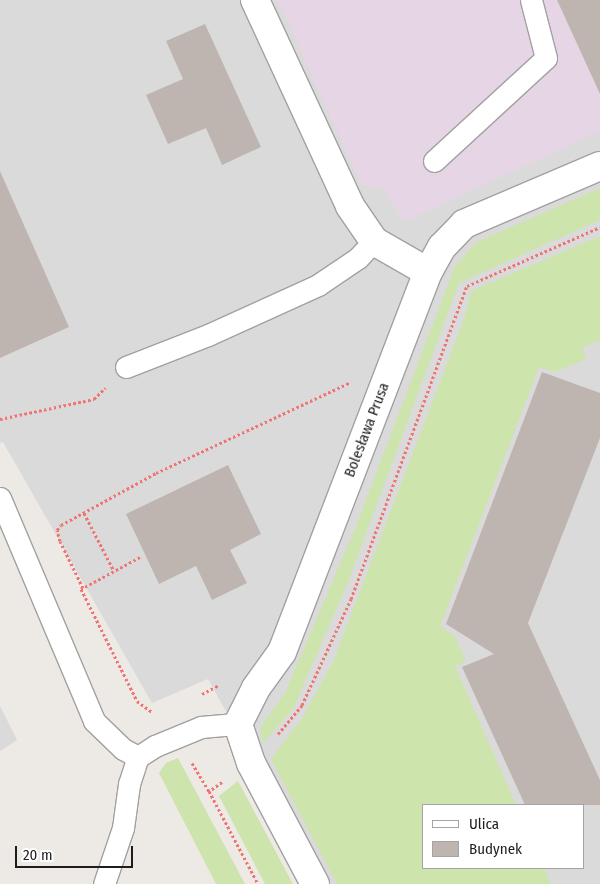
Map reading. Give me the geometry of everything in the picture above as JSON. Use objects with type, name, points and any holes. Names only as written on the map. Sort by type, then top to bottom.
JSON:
[{"type":"street","points":[[256,0],[350,206],[374,241],[428,272]]},
{"type":"street","name":"Bolesława Prusa","points":[[238,724],[256,688],[282,652],[428,272],[442,247],[464,224],[600,166]]},
{"type":"street","points":[[238,724],[251,763],[315,884]]},
{"type":"lane","points":[[434,161],[546,58],[531,0]]},
{"type":"lane","points":[[126,367],[208,335],[318,285],[358,258],[374,241]]},
{"type":"lane","points":[[0,498],[94,722],[122,749],[138,757]]},
{"type":"lane","points":[[104,884],[123,828],[129,784],[138,757],[176,737],[201,727],[238,724]]},
{"type":"path","points":[[208,791],[251,763],[302,705],[316,678],[351,599],[467,286],[600,227]]},
{"type":"path","points":[[0,419],[94,400],[126,367]]},
{"type":"path","points":[[258,884],[162,711],[149,712],[137,701],[81,590],[83,588],[57,530],[156,473],[356,380]]},
{"type":"path","points":[[84,513],[114,571]]},
{"type":"path","points":[[83,588],[140,557]]},
{"type":"shaded area","points":[[0,0],[600,0],[600,884],[322,884],[208,679],[152,703],[3,442],[0,443]]},
{"type":"shaded area","points":[[278,0],[600,0],[600,131],[404,222],[384,189],[361,185]]},
{"type":"shaded area","points":[[0,706],[17,740],[0,751]]},
{"type":"green space","points":[[600,188],[600,220],[459,283],[348,582],[293,709],[263,743],[260,728],[285,693],[357,524],[454,268],[475,243]]},
{"type":"green space","points":[[600,236],[600,340],[582,348],[586,359],[555,372],[539,367],[440,626],[455,636],[466,661],[455,666],[516,804],[422,804],[422,869],[544,869],[551,884],[337,884],[271,759],[302,718],[333,662],[464,319],[471,291]]},
{"type":"green space","points":[[178,758],[245,884],[216,884],[159,773],[166,763]]},
{"type":"green space","points":[[238,781],[293,884],[265,884],[219,796]]},
{"type":"building","points":[[557,0],[600,0],[600,94]]},
{"type":"building","points":[[205,24],[261,147],[222,165],[206,128],[168,144],[146,95],[183,79],[166,41]]},
{"type":"building","points":[[0,171],[69,327],[0,358]]},
{"type":"building","points":[[542,372],[600,393],[600,438],[528,623],[600,780],[600,805],[525,804],[462,667],[494,654],[446,624]]},
{"type":"building","points":[[228,465],[261,534],[230,550],[247,583],[212,600],[196,566],[159,584],[126,514]]}]
